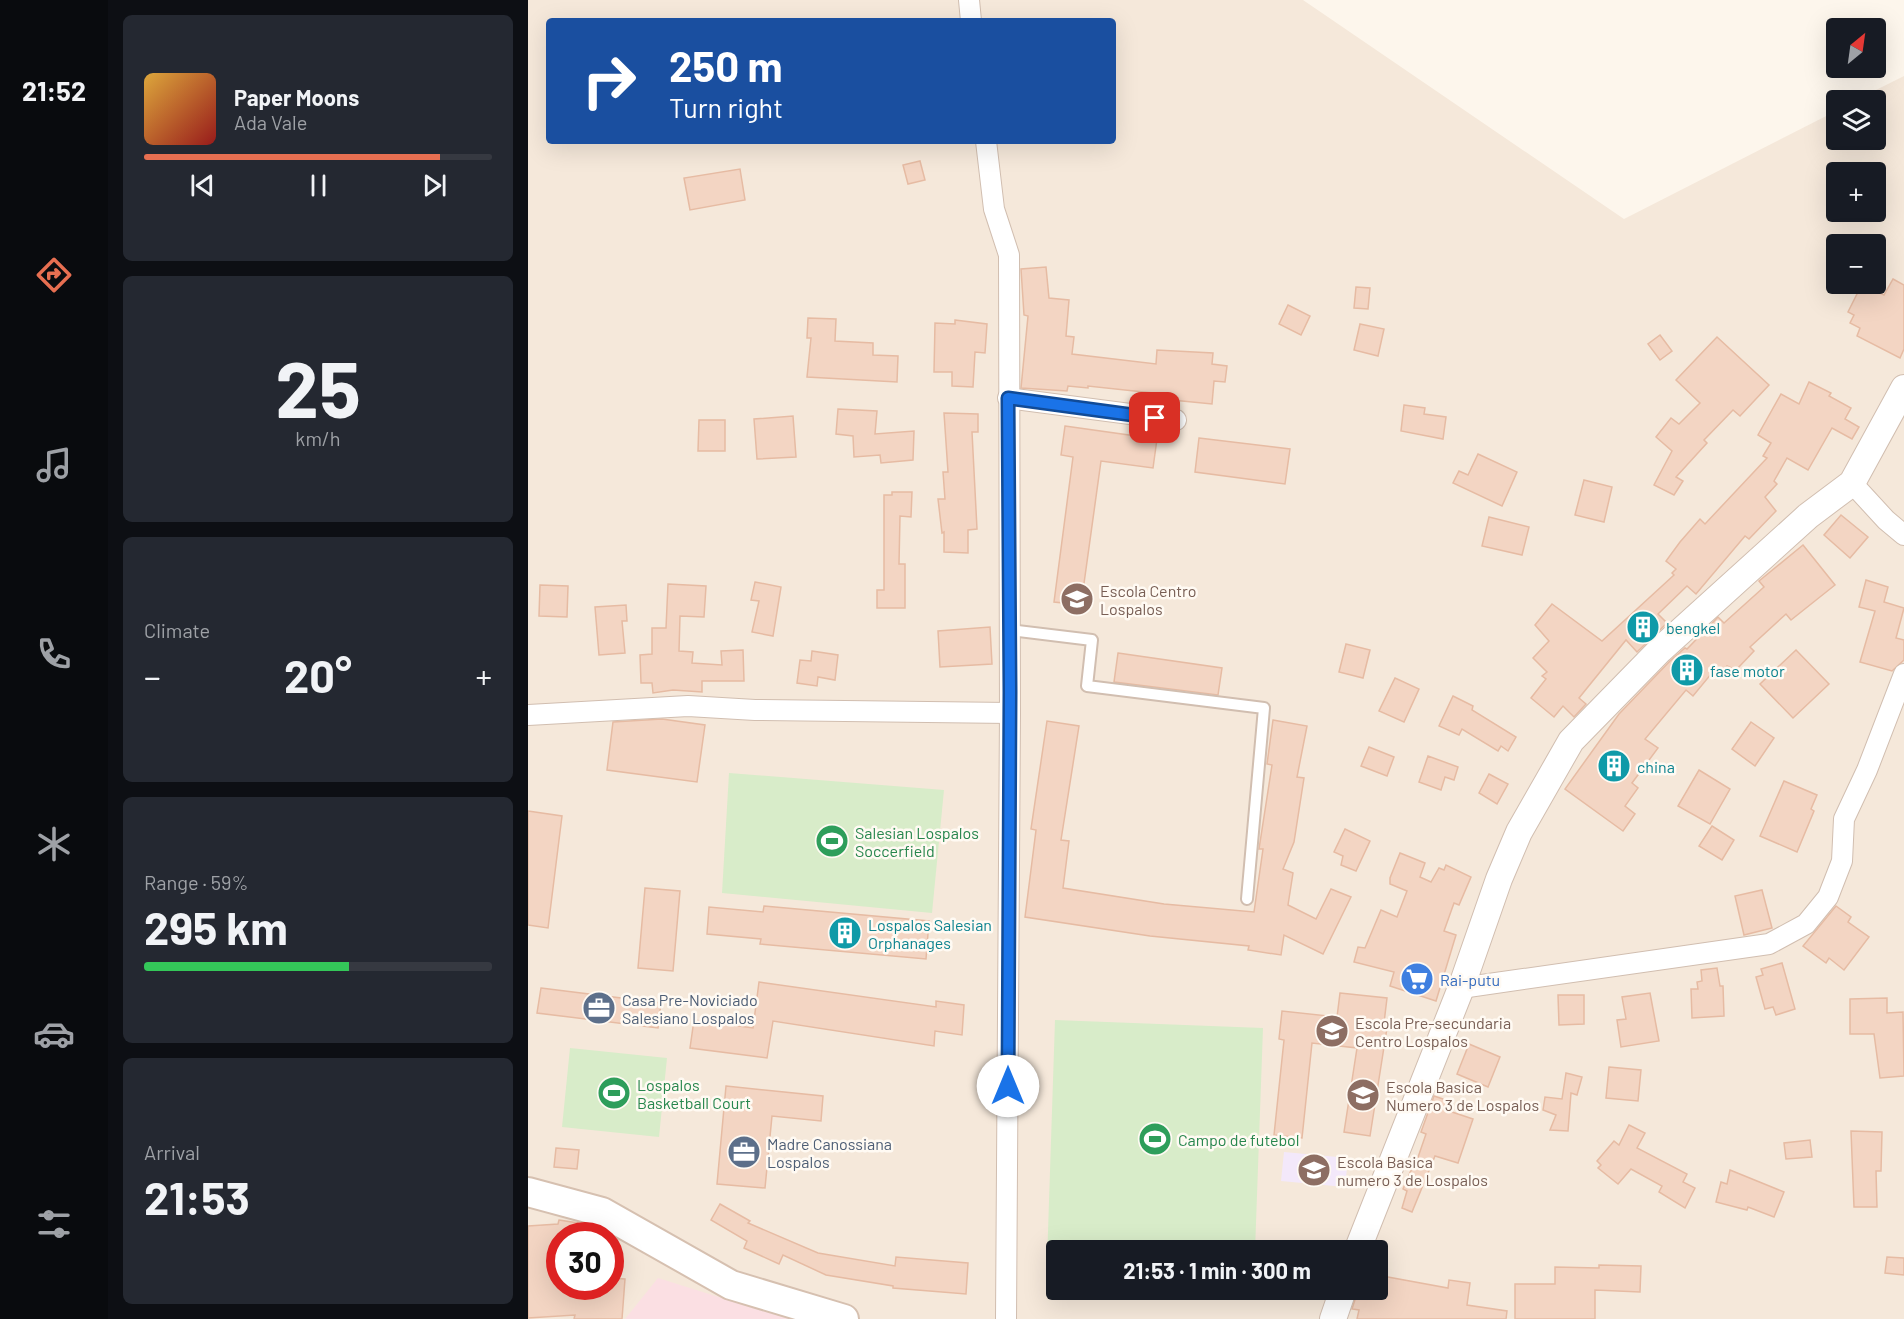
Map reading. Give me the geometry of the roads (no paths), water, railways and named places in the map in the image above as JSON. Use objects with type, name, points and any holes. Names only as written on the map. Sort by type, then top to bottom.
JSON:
[{"type":"main road","points":[[528,1192],[603,1212],[731,1285],[843,1319]]},
{"type":"street","points":[[969,0],[971,18]]},
{"type":"street","points":[[986,144],[994,209],[1009,255],[1010,713],[1006,1319]]},
{"type":"street","points":[[1361,1240],[1461,988],[1481,926],[1519,832],[1571,741],[1660,650],[1808,516],[1852,483],[1904,388]]},
{"type":"street","points":[[1008,398],[1176,420]]},
{"type":"street","points":[[1852,483],[1886,520],[1904,535]]},
{"type":"street","points":[[1461,988],[1769,944],[1806,924],[1828,897],[1842,861],[1844,819],[1867,770],[1904,674]]},
{"type":"street","points":[[528,715],[688,706],[755,710],[1010,713]]},
{"type":"street","points":[[1333,1319],[1340,1300]]},
{"type":"lane","points":[[1010,630],[1092,640],[1087,686],[1264,708],[1247,898]]},
{"type":"place","name":"Escola Centro Lospalos","points":[[1077,599]]},
{"type":"place","name":"bengkel","points":[[1643,627]]},
{"type":"place","name":"fase motor","points":[[1687,670]]},
{"type":"place","name":"china","points":[[1614,766]]},
{"type":"place","name":"Salesian Lospalos Soccerfield","points":[[832,841]]},
{"type":"place","name":"Lospalos Salesian Orphanages","points":[[845,933]]},
{"type":"place","name":"Rai-putu","points":[[1417,979]]},
{"type":"place","name":"Casa Pre-Noviciado Salesiano Lospalos","points":[[599,1008]]},
{"type":"place","name":"Escola Pre-secundaria Centro Lospalos","points":[[1332,1031]]},
{"type":"place","name":"Lospalos Basketball Court","points":[[614,1093]]},
{"type":"place","name":"Escola Basica Numero 3 de Lospalos","points":[[1363,1095]]},
{"type":"place","name":"Campo de futebol","points":[[1155,1139]]},
{"type":"place","name":"Madre Canossiana Lospalos","points":[[744,1152]]},
{"type":"place","name":"Escola Basica numero 3 de Lospalos","points":[[1314,1170]]}]
